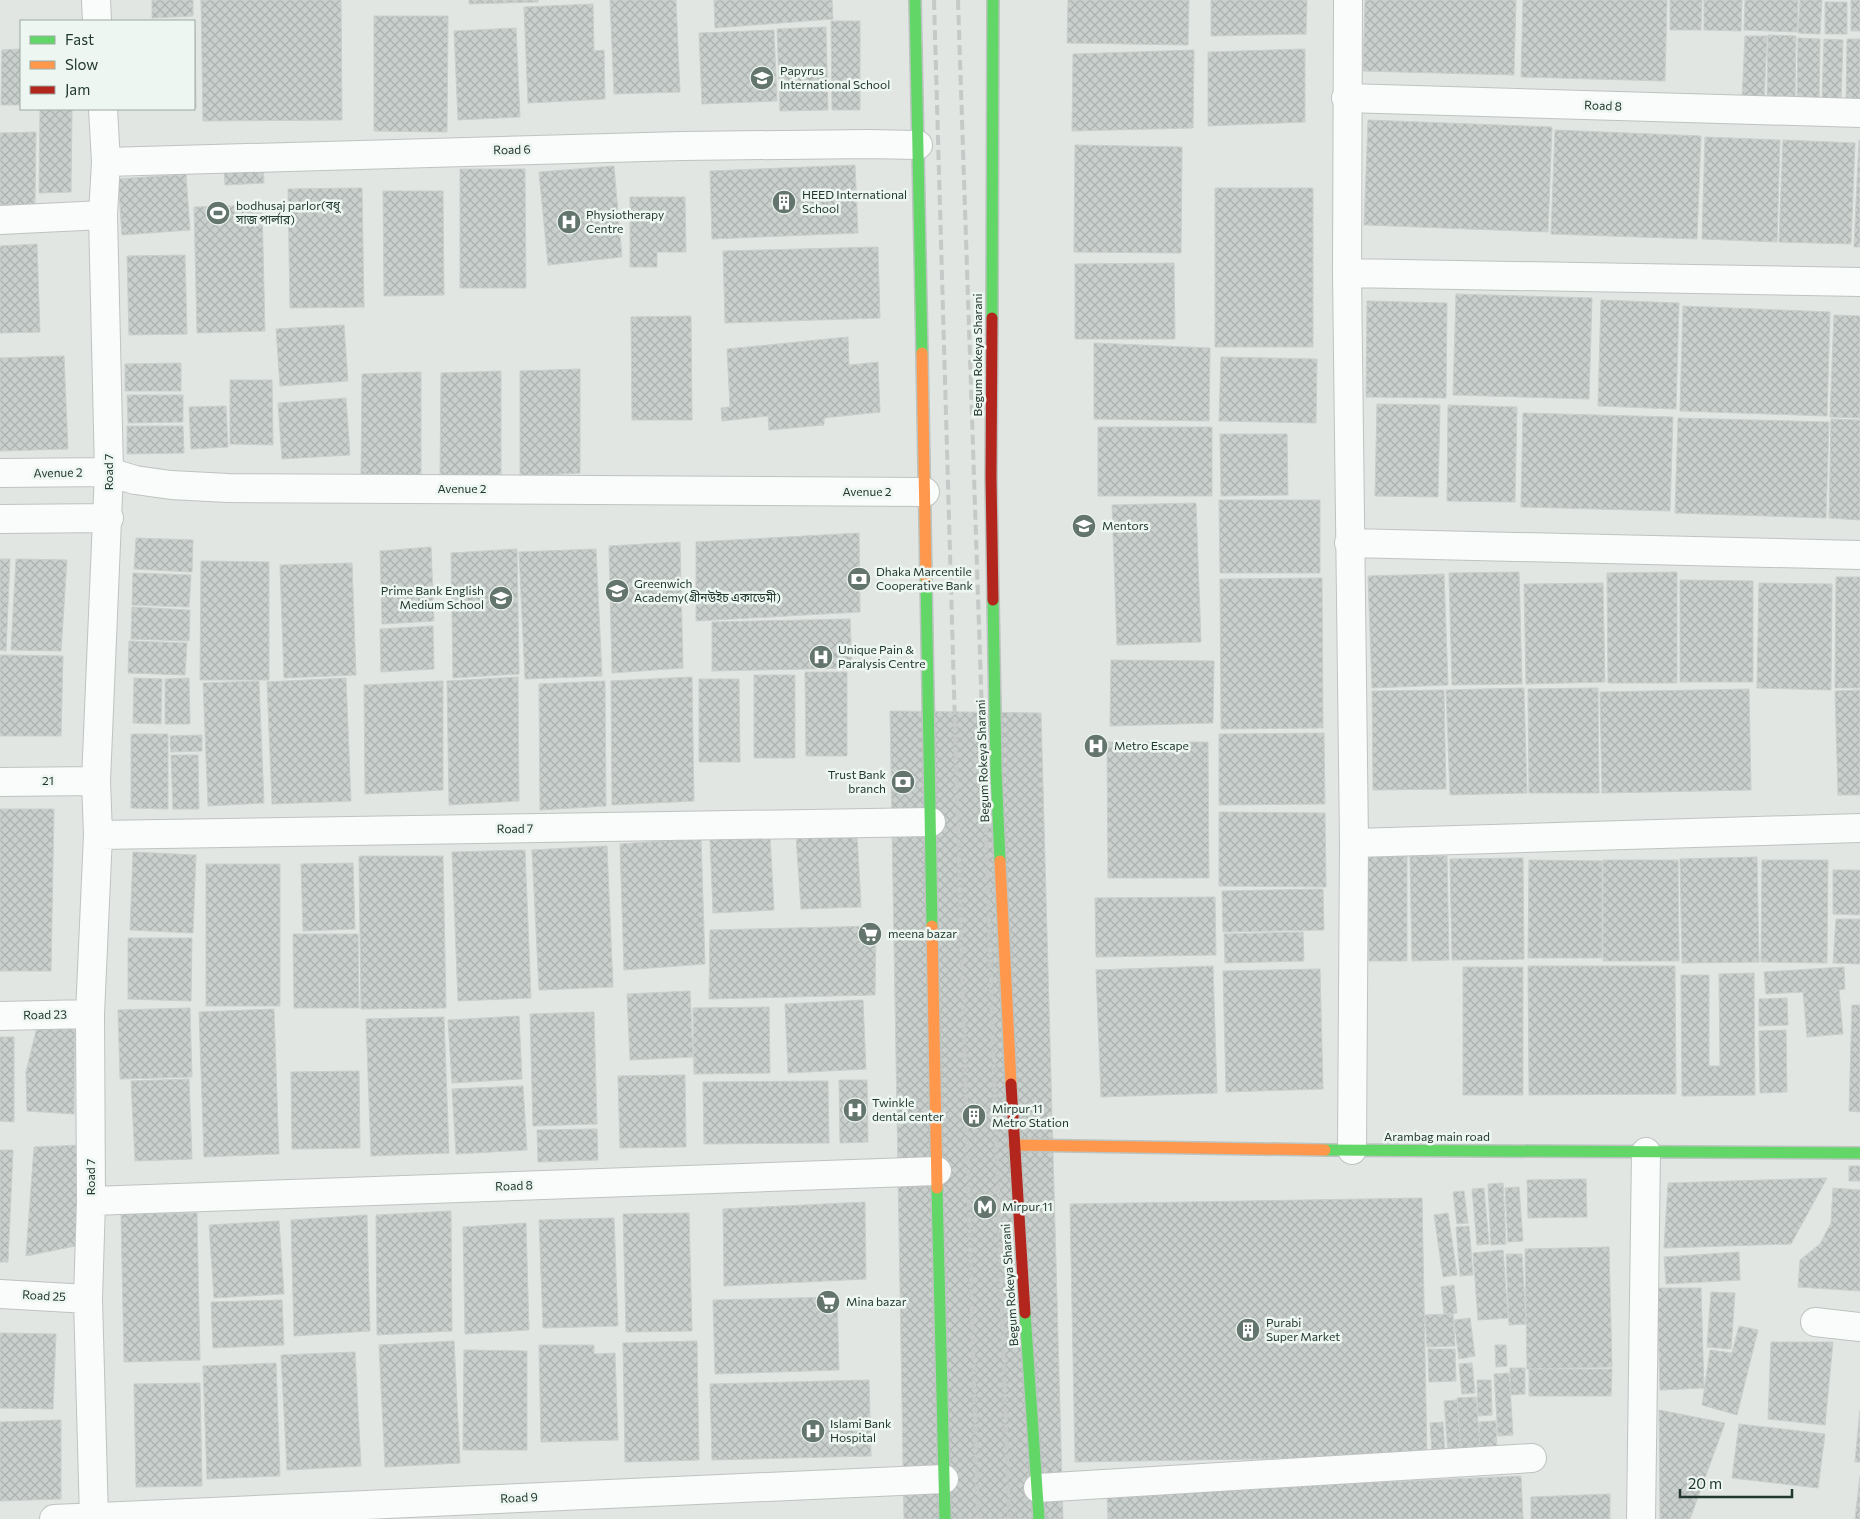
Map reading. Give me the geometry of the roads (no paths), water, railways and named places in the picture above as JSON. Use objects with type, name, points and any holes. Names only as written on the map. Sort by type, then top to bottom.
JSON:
[{"type":"main road","points":[[916,0],[945,1519]]},
{"type":"main road","name":"Begum Rokeya Sharani","points":[[993,0],[991,477],[996,760],[1014,1146],[1039,1519]]},
{"type":"main road","name":"Arambag main road","points":[[1014,1146],[1860,1153]]},
{"type":"street","points":[[96,0],[98,20]]},
{"type":"street","points":[[1348,0],[1346,98],[1347,273],[1354,843],[1352,1150]]},
{"type":"street","name":"Road 8","points":[[1346,98],[1860,113]]},
{"type":"street","name":"Road 7","points":[[94,1518],[88,1299],[92,1202],[90,1014],[98,835],[96,781],[109,518],[104,215],[106,162],[103,110]]},
{"type":"street","name":"Road 6","points":[[106,162],[682,146],[858,144],[918,146]]},
{"type":"street","points":[[0,220],[104,215]]},
{"type":"street","points":[[1347,273],[1860,282]]},
{"type":"street","name":"Avenue 2","points":[[0,473],[109,472],[135,480],[171,486],[228,488],[925,492]]},
{"type":"street","points":[[0,519],[109,518]]},
{"type":"street","points":[[1349,543],[1860,555]]},
{"type":"street","name":"21","points":[[0,782],[96,781]]},
{"type":"street","name":"Road 7","points":[[98,835],[932,822]]},
{"type":"street","points":[[1354,843],[1860,828]]},
{"type":"street","name":"Road 23","points":[[0,1016],[90,1014]]},
{"type":"street","points":[[1641,1519],[1646,1152]]},
{"type":"street","name":"Road 8","points":[[92,1202],[937,1171]]},
{"type":"street","name":"Road 25","points":[[0,1294],[88,1299]]},
{"type":"street","points":[[1815,1322],[1860,1327]]},
{"type":"street","points":[[1038,1488],[1532,1458]]},
{"type":"street","name":"Road 9","points":[[54,1519],[944,1479]]},
{"type":"railway","points":[[934,0],[978,1519]]},
{"type":"railway","points":[[958,0],[1009,1519]]},
{"type":"place","name":"Papyrus International School","points":[[762,78]]},
{"type":"place","name":"HEED International School","points":[[784,202]]},
{"type":"place","name":"bodhusaj parlor(বধু সাজ পার্লার)","points":[[218,213]]},
{"type":"place","name":"Physiotherapy Centre","points":[[569,222]]},
{"type":"place","name":"Mentors","points":[[1084,526]]},
{"type":"place","name":"Dhaka Marcentile Cooperative Bank","points":[[859,579]]},
{"type":"place","name":"Greenwich Academy(গ্রীনউইচ একাডেমী)","points":[[617,591]]},
{"type":"place","name":"Prime Bank English Medium School","points":[[501,598]]},
{"type":"place","name":"Unique Pain & Paralysis Centre","points":[[821,657]]},
{"type":"place","name":"Metro Escape","points":[[1096,746]]},
{"type":"place","name":"Trust Bank branch","points":[[903,782]]},
{"type":"place","name":"meena bazar","points":[[870,934]]},
{"type":"place","name":"Twinkle dental center","points":[[855,1110]]},
{"type":"place","name":"Mirpur 11 Metro Station","points":[[974,1116]]},
{"type":"place","name":"Mirpur 11","points":[[985,1207]]},
{"type":"place","name":"Mina bazar","points":[[828,1302]]},
{"type":"place","name":"Purabi Super Market","points":[[1248,1330]]},
{"type":"place","name":"Islami Bank Hospital","points":[[813,1431]]}]
